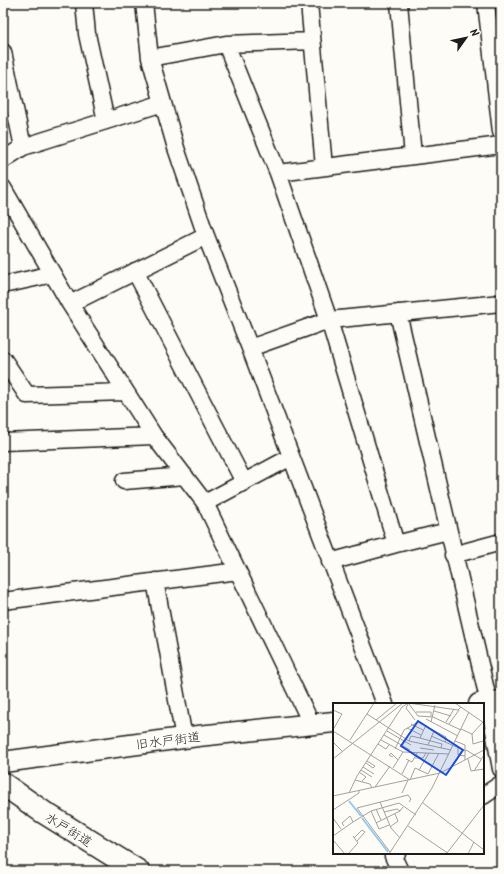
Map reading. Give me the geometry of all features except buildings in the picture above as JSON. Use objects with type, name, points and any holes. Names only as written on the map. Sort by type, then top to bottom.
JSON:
[{"type":"main road","name":"水戸街道","points":[[3,784],[43,812],[138,871]]},
{"type":"street","points":[[84,3],[87,34],[106,121]]},
{"type":"street","points":[[144,3],[150,58],[176,148],[206,236],[385,703]]},
{"type":"street","points":[[308,3],[324,167]]},
{"type":"street","points":[[399,3],[413,156]]},
{"type":"street","points":[[486,3],[501,132]]},
{"type":"street","points":[[150,58],[226,44],[312,41]]},
{"type":"street","points":[[226,44],[278,173],[329,320],[396,544]]},
{"type":"street","points":[[3,52],[23,147]]},
{"type":"street","points":[[3,160],[23,147],[163,103]]},
{"type":"street","points":[[278,173],[501,145]]},
{"type":"street","points":[[3,188],[70,304],[154,436],[205,503],[312,725]]},
{"type":"street","points":[[70,304],[206,236]]},
{"type":"street","points":[[135,271],[244,482]]},
{"type":"street","points":[[3,285],[53,274]]},
{"type":"street","points":[[250,348],[329,320],[501,303]]},
{"type":"street","points":[[398,313],[453,555],[490,703],[501,769]]},
{"type":"street","points":[[3,359],[27,395],[126,392]]},
{"type":"street","points":[[3,442],[154,436]]},
{"type":"street","points":[[205,503],[291,457]]},
{"type":"street","points":[[124,481],[184,476]]},
{"type":"street","points":[[330,562],[448,531]]},
{"type":"street","points":[[453,555],[501,542]]},
{"type":"street","points":[[3,601],[238,571]]},
{"type":"street","points":[[155,582],[184,738]]},
{"type":"street","name":"旧水戸街道","points":[[3,762],[184,738],[333,722]]},
{"type":"street","points":[[484,795],[501,784]]},
{"type":"street","points":[[396,854],[393,856],[400,871]]}]
